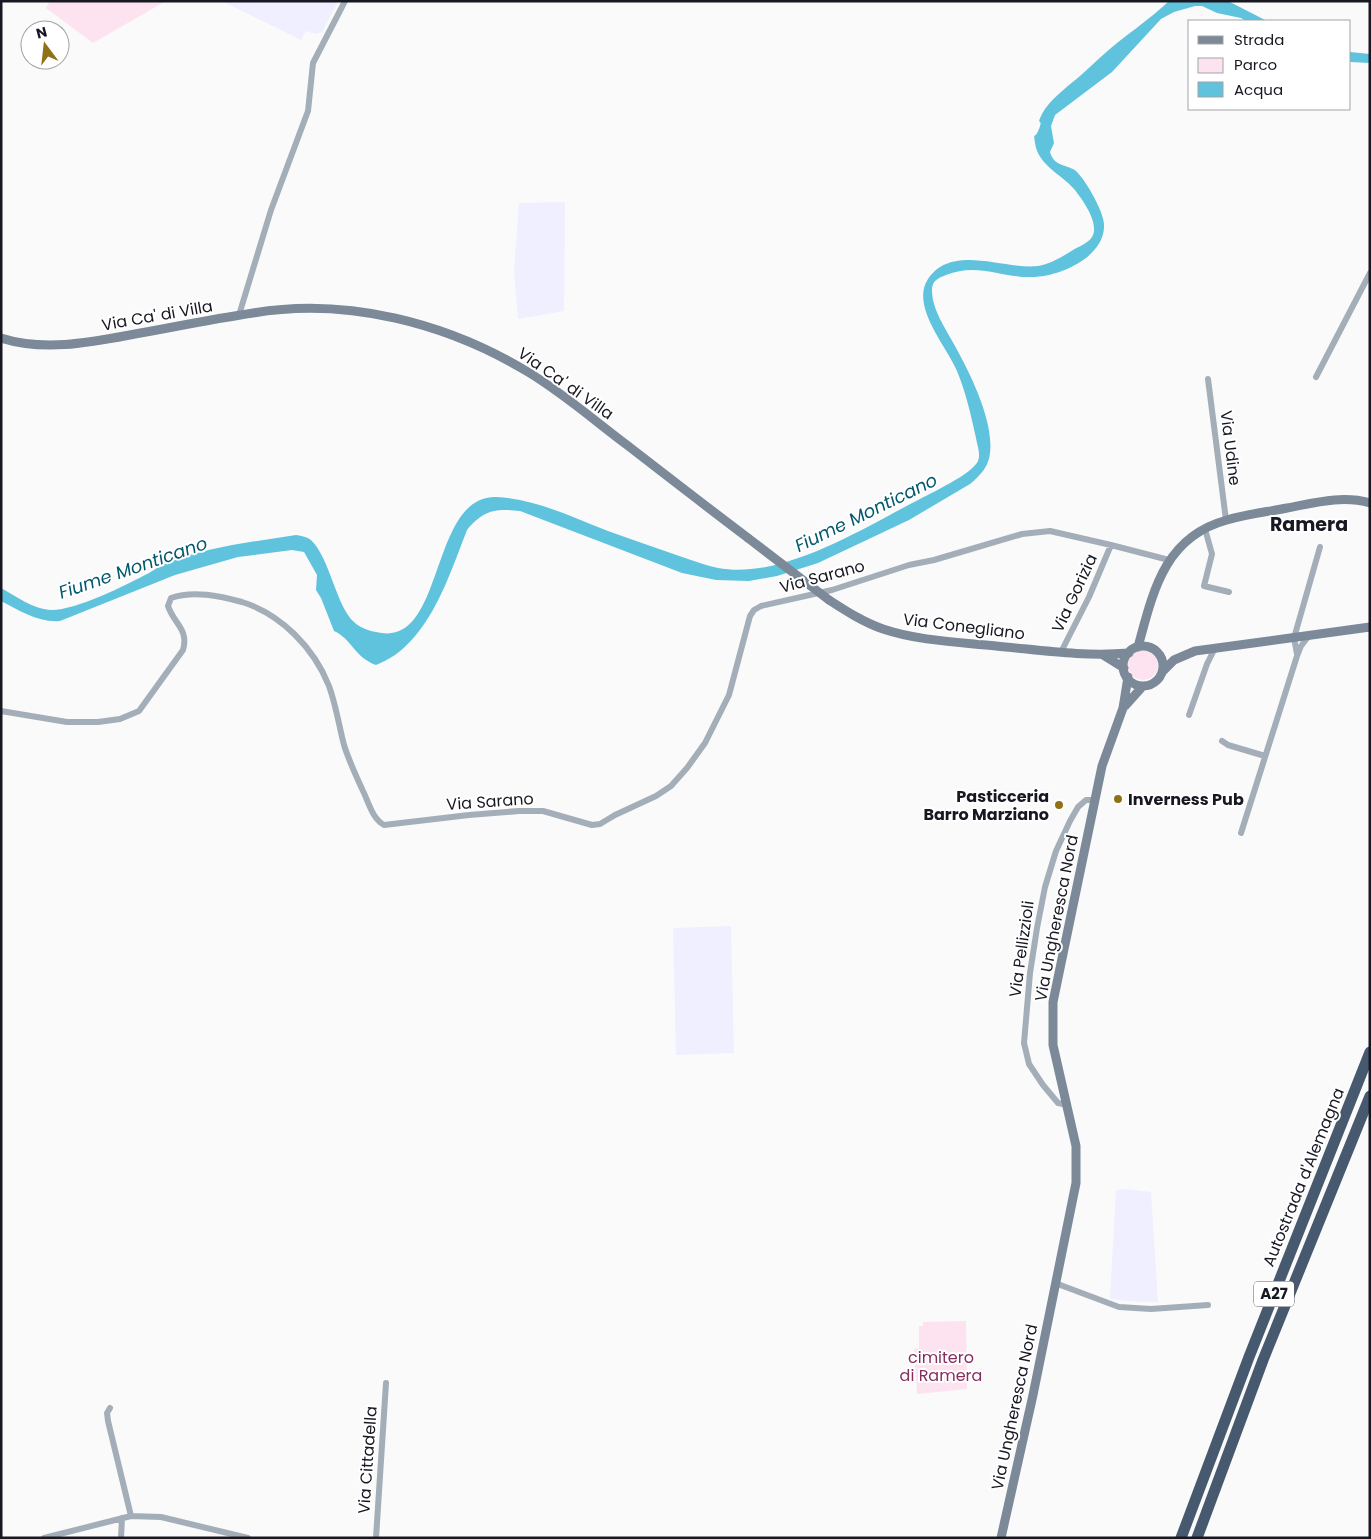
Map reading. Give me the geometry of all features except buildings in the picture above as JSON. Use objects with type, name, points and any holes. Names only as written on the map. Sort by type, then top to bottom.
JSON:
[{"type":"highway","name":"Autostrada d'Alemagna","points":[[1181,1538],[1245,1366],[1370,1052]]},
{"type":"highway","name":"Autostrada d'Alemagna","points":[[1197,1538],[1263,1360],[1370,1096]]},
{"type":"main road","name":"Via Ca' di Villa","points":[[1,338],[25,343],[64,345],[104,340],[265,310],[321,308],[411,321],[462,339],[511,362],[548,385],[829,600]]},
{"type":"main road","points":[[1162,672],[1160,654],[1150,647],[1138,647],[1152,594],[1169,560],[1185,542],[1205,529],[1226,520],[1331,500],[1345,499],[1370,503]]},
{"type":"main road","name":"Via Conegliano","points":[[829,600],[874,626],[912,636],[1102,655],[1129,653],[1138,647]]},
{"type":"main road","points":[[1129,653],[1124,663],[1128,678],[1132,682],[1143,686],[1155,682],[1162,672],[1181,656],[1189,652],[1370,628]]},
{"type":"main road","name":"Via Conegliano","points":[[1102,655],[1124,668]]},
{"type":"main road","name":"Via Ungheresca Nord","points":[[1001,1538],[1033,1396],[1076,1183],[1076,1146],[1053,1045],[1053,1002],[1104,758],[1123,708],[1128,678]]},
{"type":"main road","name":"Via Ungheresca Nord","points":[[1123,708],[1143,686]]},
{"type":"street","points":[[239,315],[271,210],[308,111],[313,63],[345,1]]},
{"type":"street","points":[[1316,377],[1370,273]]},
{"type":"street","name":"Via Udine","points":[[1208,379],[1226,520]]},
{"type":"street","points":[[1205,529],[1212,554],[1204,586],[1229,592]]},
{"type":"street","name":"Via Sarano","points":[[1,711],[67,722],[98,722],[120,719],[139,711],[183,650],[186,640],[183,631],[170,613],[168,606],[171,598],[182,594],[232,599],[257,607],[284,624],[298,638],[315,661],[329,686],[345,747],[358,779],[376,820],[384,825],[519,811],[543,812],[592,825],[600,824],[656,796],[671,786],[687,768],[705,743],[729,695],[750,616],[754,610],[761,606],[832,590],[910,565],[934,560],[1022,534],[1050,531],[1169,560]]},
{"type":"street","name":"Via Gorizia","points":[[1061,652],[1089,597],[1111,545]]},
{"type":"street","points":[[1297,656],[1294,638],[1320,547]]},
{"type":"street","points":[[1241,833],[1297,656],[1301,646],[1308,637]]},
{"type":"street","points":[[1189,715],[1214,648]]},
{"type":"street","points":[[1203,650],[1206,655],[1207,664]]},
{"type":"street","points":[[1222,741],[1228,746],[1265,756]]},
{"type":"street","name":"Via Pellizzioli","points":[[1068,1105],[1058,1102],[1051,1095],[1027,1058],[1024,1044],[1027,1006],[1041,903],[1056,851],[1078,807],[1086,800],[1096,800]]},
{"type":"street","points":[[1055,1283],[1119,1307],[1151,1308],[1208,1305]]},
{"type":"street","name":"Via Cittadella","points":[[376,1538],[386,1383]]},
{"type":"street","points":[[110,1408],[107,1413],[108,1422],[131,1516]]},
{"type":"street","points":[[44,1538],[131,1516],[160,1517],[248,1538]]},
{"type":"street","points":[[121,1538],[122,1518]]},
{"type":"shaded area","points":[[222,1],[338,1],[322,32],[317,34],[306,31],[301,40]]},
{"type":"shaded area","points":[[565,202],[564,311],[518,319],[514,270],[519,203]]},
{"type":"shaded area","points":[[731,926],[734,1053],[676,1055],[673,928]]},
{"type":"shaded area","points":[[1127,1189],[1151,1192],[1158,1302],[1110,1299],[1116,1190]]},
{"type":"green space","points":[[50,1],[166,1],[93,43],[70,26],[70,20],[62,20],[46,8]]},
{"type":"green space","points":[[1143,650],[1153,655],[1158,665],[1153,675],[1143,680],[1133,675],[1128,665],[1133,655]]},
{"type":"green space","name":"cimitero di Ramera","points":[[966,1321],[967,1389],[917,1394],[914,1349],[919,1348],[919,1326],[923,1326],[923,1322]]},
{"type":"water","points":[[1169,1],[1228,1],[1265,20],[1244,20],[1217,13],[1202,6],[1174,12],[1161,19],[1112,72],[1055,115],[1051,126],[1054,143],[1050,152],[1059,164],[1073,169],[1082,178],[1097,203],[1104,224],[1103,236],[1097,246],[1079,263],[1067,269],[1043,276],[1021,277],[968,270],[957,271],[934,282],[932,287],[934,305],[967,370],[985,412],[990,440],[990,453],[988,462],[983,470],[970,484],[909,520],[818,563],[777,576],[749,581],[716,580],[682,573],[520,511],[497,510],[484,514],[467,530],[444,588],[423,626],[410,642],[394,656],[376,665],[369,662],[340,634],[334,631],[316,590],[317,575],[304,552],[292,550],[238,557],[175,575],[60,621],[37,618],[1,601],[1,588],[37,607],[50,610],[60,609],[86,602],[178,559],[228,546],[296,535],[311,540],[318,548],[342,605],[354,622],[378,633],[402,630],[417,615],[428,593],[448,541],[460,518],[475,502],[497,497],[511,498],[539,505],[658,549],[718,568],[743,570],[769,566],[795,559],[848,537],[952,482],[978,461],[978,447],[960,379],[927,314],[924,290],[928,279],[938,268],[951,262],[964,260],[1024,266],[1042,265],[1060,258],[1083,245],[1092,237],[1094,226],[1086,206],[1074,189],[1045,163],[1037,151],[1034,136],[1038,132],[1041,123],[1039,120],[1049,104],[1111,48]]},
{"type":"water","points":[[1351,52],[1370,54],[1370,63],[1351,62]]},
{"type":"place","name":"Inverness Pub","points":[[1118,799]]},
{"type":"place","name":"Pasticceria Barro Marziano","points":[[1059,805]]},
{"type":"district","name":"Ramera","points":[[1309,524]]},
{"type":"water label","name":"Fiume Monticano","points":[[866,513]]},
{"type":"water label","name":"Fiume Monticano","points":[[133,568]]}]
